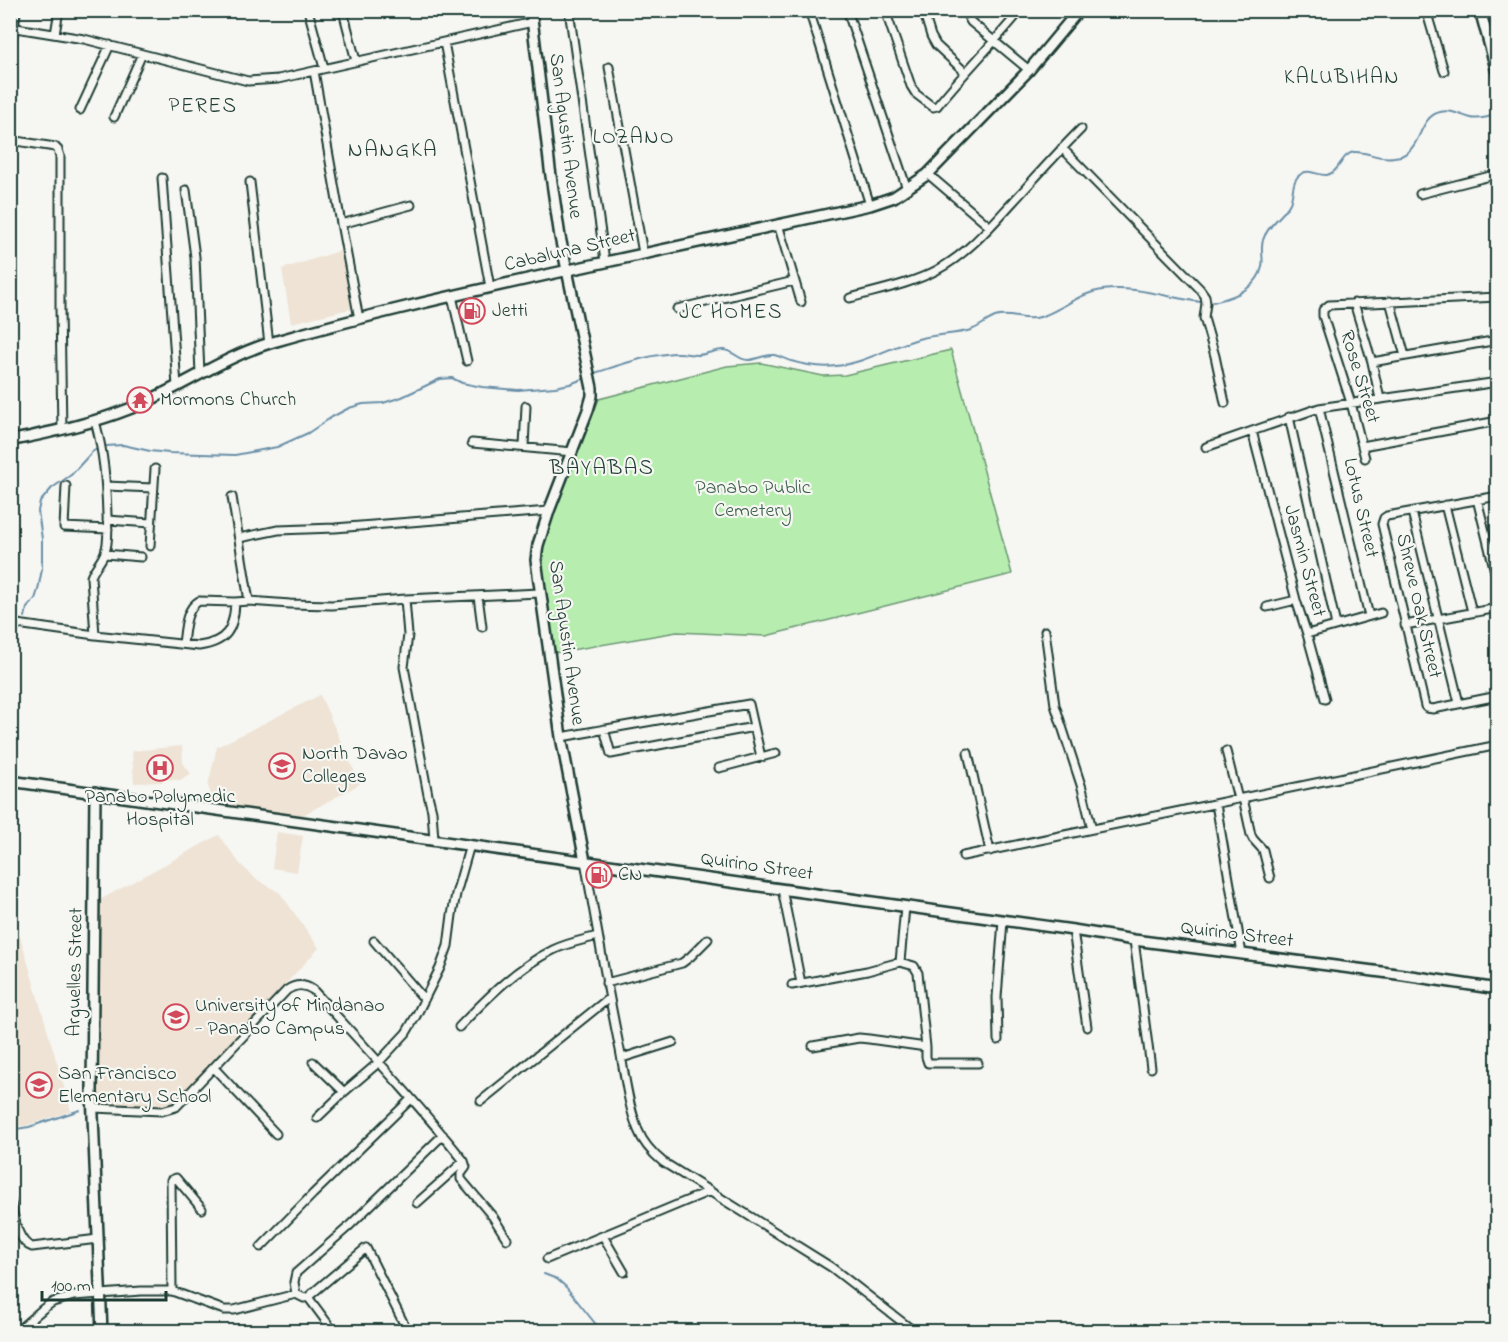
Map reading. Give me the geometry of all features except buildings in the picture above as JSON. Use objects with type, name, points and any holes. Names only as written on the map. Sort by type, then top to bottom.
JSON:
[{"type":"street","points":[[10,44],[15,10]]},
{"type":"street","points":[[55,34],[59,10]]},
{"type":"street","points":[[308,10],[324,68]]},
{"type":"street","name":"San Agustin Avenue","points":[[531,10],[550,169],[566,270],[592,396],[536,552],[561,737],[585,861]]},
{"type":"street","points":[[568,10],[605,261]]},
{"type":"street","points":[[809,10],[870,205]]},
{"type":"street","points":[[847,10],[907,189]]},
{"type":"street","points":[[885,10],[911,86],[916,94],[933,107],[937,106],[1015,16],[1013,11]]},
{"type":"street","points":[[923,10],[936,45],[965,72]]},
{"type":"street","points":[[964,10],[971,22],[1029,70]]},
{"type":"street","name":"Cabaluna Street","points":[[10,441],[62,430],[130,409],[214,367],[269,344],[359,319],[605,261],[870,205],[894,197],[928,174],[1029,70],[1079,10]]},
{"type":"street","points":[[1426,10],[1444,71]]},
{"type":"street","points":[[1480,10],[1497,76]]},
{"type":"street","points":[[344,11],[356,61]]},
{"type":"street","points":[[12,27],[84,39],[248,81],[278,79],[533,22]]},
{"type":"street","points":[[444,42],[490,287]]},
{"type":"street","points":[[80,110],[110,45]]},
{"type":"street","points":[[114,117],[142,54]]},
{"type":"street","points":[[609,68],[643,253]]},
{"type":"street","points":[[314,71],[359,319]]},
{"type":"street","points":[[850,298],[911,281],[937,271],[961,254],[990,227],[1081,129]]},
{"type":"street","points":[[10,140],[52,146],[60,153],[62,430]]},
{"type":"street","points":[[1062,148],[1205,296],[1204,318],[1225,403]]},
{"type":"street","points":[[928,174],[990,227]]},
{"type":"street","points":[[1420,194],[1497,174]]},
{"type":"street","points":[[162,178],[177,386]]},
{"type":"street","points":[[250,182],[269,344]]},
{"type":"street","points":[[186,190],[195,257],[200,374]]},
{"type":"street","points":[[341,224],[411,205]]},
{"type":"street","points":[[778,224],[801,302]]},
{"type":"street","points":[[677,309],[794,281]]},
{"type":"street","points":[[452,296],[467,361]]},
{"type":"street","points":[[1380,399],[1372,362],[1354,303],[1496,297]]},
{"type":"street","points":[[1390,301],[1405,356]]},
{"type":"street","name":"Rose Street","points":[[1354,303],[1329,305],[1323,310],[1323,316],[1351,403],[1365,458]]},
{"type":"street","points":[[1372,362],[1497,340]]},
{"type":"street","points":[[1206,447],[1319,408],[1497,382]]},
{"type":"street","points":[[524,447],[526,406]]},
{"type":"street","name":"Lotus Street","points":[[1319,408],[1369,616]]},
{"type":"street","points":[[1289,417],[1336,625]]},
{"type":"street","points":[[95,421],[104,460],[108,529],[105,554],[91,577],[95,635]]},
{"type":"street","points":[[1362,446],[1497,421]]},
{"type":"street","name":"Jasmin Street","points":[[1252,431],[1296,600],[1325,699]]},
{"type":"street","points":[[472,442],[573,452]]},
{"type":"street","points":[[150,546],[155,469]]},
{"type":"street","points":[[66,486],[64,527],[108,529]]},
{"type":"street","points":[[106,486],[153,488]]},
{"type":"street","points":[[1497,496],[1412,512],[1459,704],[1497,696]]},
{"type":"street","points":[[232,497],[249,601]]},
{"type":"street","points":[[1477,499],[1497,584]]},
{"type":"street","points":[[1445,505],[1472,612]]},
{"type":"street","points":[[239,537],[278,530],[335,528],[549,511]]},
{"type":"street","name":"Shreve Oak Street","points":[[1412,512],[1387,516],[1382,525],[1405,625],[1425,706],[1430,709],[1459,704]]},
{"type":"street","points":[[107,520],[151,524]]},
{"type":"street","points":[[105,554],[141,557]]},
{"type":"street","points":[[183,644],[188,615],[199,602],[249,601],[332,605],[540,593]]},
{"type":"street","points":[[478,596],[482,627]]},
{"type":"street","points":[[405,599],[408,635],[405,676],[432,811],[434,840]]},
{"type":"street","points":[[1267,607],[1296,600]]},
{"type":"street","points":[[10,623],[95,635],[205,645],[215,643],[224,637],[231,625],[235,602]]},
{"type":"street","points":[[1405,625],[1497,608]]},
{"type":"street","points":[[1307,633],[1381,613]]},
{"type":"street","points":[[1045,632],[1055,705],[1082,788],[1092,829]]},
{"type":"street","points":[[561,737],[749,704],[761,757]]},
{"type":"street","points":[[604,729],[611,754],[754,727]]},
{"type":"street","points":[[963,856],[1497,745]]},
{"type":"street","points":[[1226,751],[1251,835],[1262,847],[1270,878]]},
{"type":"street","points":[[719,768],[776,753]]},
{"type":"street","points":[[968,753],[990,851]]},
{"type":"street","name":"Quirino Street","points":[[10,781],[1497,989]]},
{"type":"street","name":"Arguelles Street","points":[[95,792],[93,1108],[102,1332]]},
{"type":"street","points":[[1216,804],[1242,954]]},
{"type":"street","points":[[317,1118],[378,1063],[406,1033],[448,946],[456,894],[470,845]]},
{"type":"street","points":[[585,861],[606,983],[634,1118],[648,1148],[663,1162],[831,1268],[915,1332]]},
{"type":"street","points":[[782,889],[801,983]]},
{"type":"street","points":[[900,962],[905,907]]},
{"type":"street","points":[[998,1040],[997,998],[1003,921]]},
{"type":"street","points":[[1073,930],[1087,1027]]},
{"type":"street","points":[[459,1027],[494,990],[538,958],[574,942],[598,936]]},
{"type":"street","points":[[606,983],[682,963],[708,939]]},
{"type":"street","points":[[1134,940],[1151,1068]]},
{"type":"street","points":[[374,941],[424,999]]},
{"type":"street","points":[[792,984],[867,971],[900,962],[914,966],[918,973],[926,1060],[931,1064],[978,1063]]},
{"type":"street","points":[[93,1108],[169,1110],[181,1103],[287,990],[300,985],[307,986],[411,1099],[464,1161],[466,1167],[461,1174],[461,1179],[493,1217],[507,1239]]},
{"type":"street","points":[[481,1101],[609,998]]},
{"type":"street","points":[[813,1046],[859,1038],[926,1047]]},
{"type":"street","points":[[622,1058],[673,1042]]},
{"type":"street","points":[[313,1062],[344,1092]]},
{"type":"street","points":[[214,1068],[276,1134]]},
{"type":"street","points":[[261,1247],[411,1099]]},
{"type":"street","points":[[296,1294],[294,1282],[296,1273],[347,1228],[443,1136]]},
{"type":"street","points":[[417,1203],[464,1161]]},
{"type":"street","points":[[172,1291],[171,1180],[176,1178],[202,1209]]},
{"type":"street","points":[[547,1259],[710,1191]]},
{"type":"street","points":[[10,1200],[20,1235],[27,1245],[32,1247],[98,1239]]},
{"type":"street","points":[[603,1236],[624,1272]]},
{"type":"street","points":[[16,1332],[53,1302],[74,1296],[172,1291],[224,1310],[242,1309],[296,1294],[304,1298],[366,1248],[408,1332]]},
{"type":"street","points":[[308,1297],[334,1332]]},
{"type":"shaded area","points":[[343,250],[354,308],[291,323],[282,269]]},
{"type":"shaded area","name":"North Davao Colleges","points":[[320,695],[360,784],[301,816],[214,803],[208,786],[217,747]]},
{"type":"shaded area","name":"Panabo Polymedic Hospital","points":[[182,746],[183,763],[191,774],[180,780],[163,779],[162,782],[134,783],[132,751]]},
{"type":"shaded area","points":[[277,832],[303,836],[297,872],[272,868]]},
{"type":"shaded area","name":"University of Mindanao - Panabo Campus","points":[[219,835],[240,864],[256,879],[280,893],[319,948],[173,1104],[167,1107],[96,1102],[98,901]]},
{"type":"shaded area","points":[[20,936],[71,1111],[25,1126],[11,1126],[11,938]]},
{"type":"green space","name":"Panabo Public Cemetery","points":[[951,350],[1012,574],[766,636],[677,632],[554,653],[542,566],[543,545],[599,399],[727,366],[761,363],[823,376],[845,375]]},
{"type":"waterway","points":[[1213,302],[1236,295],[1255,281],[1262,267],[1262,243],[1265,234],[1290,203],[1294,183],[1304,172],[1327,175],[1335,170],[1346,156],[1354,152],[1388,158],[1402,156],[1414,145],[1428,120],[1440,112],[1452,112],[1477,119],[1498,114]]},
{"type":"waterway","points":[[595,373],[658,355],[679,353],[700,355],[723,350],[748,360],[774,355],[814,366],[831,367],[867,358],[918,339],[971,330],[995,317],[1040,317],[1086,294],[1102,290],[1127,289],[1201,302]]},
{"type":"waterway","points":[[106,446],[123,445],[169,453],[235,455],[277,447],[308,433],[349,408],[363,404],[383,403],[402,397],[440,379],[452,378],[462,383],[482,387],[518,390],[555,387],[583,379]]},
{"type":"waterway","points":[[25,617],[27,608],[35,599],[42,569],[42,539],[38,511],[40,502],[52,488],[71,475],[97,449]]},
{"type":"waterway","points":[[10,644],[20,629]]},
{"type":"waterway","points":[[10,1130],[29,1127],[80,1110]]},
{"type":"waterway","points":[[544,1274],[557,1279],[566,1287],[602,1332]]},
{"type":"place","name":"Jetti","points":[[472,311]]},
{"type":"place","name":"Mormons Church","points":[[140,400]]},
{"type":"place","name":"North Davao Colleges","points":[[282,766]]},
{"type":"place","name":"Panabo Polymedic Hospital","points":[[160,768]]},
{"type":"place","name":"CN","points":[[599,875]]},
{"type":"place","name":"University of Mindanao - Panabo Campus","points":[[176,1017]]},
{"type":"place","name":"San Francisco Elementary School","points":[[39,1085]]},
{"type":"district","name":"KALUBIHAN","points":[[1342,78]]},
{"type":"district","name":"PERES","points":[[203,107]]},
{"type":"district","name":"LOZANO","points":[[634,138]]},
{"type":"district","name":"NANGKA","points":[[393,151]]},
{"type":"district","name":"JC HOMES","points":[[731,313]]},
{"type":"district","name":"BAYABAS","points":[[602,469]]}]
